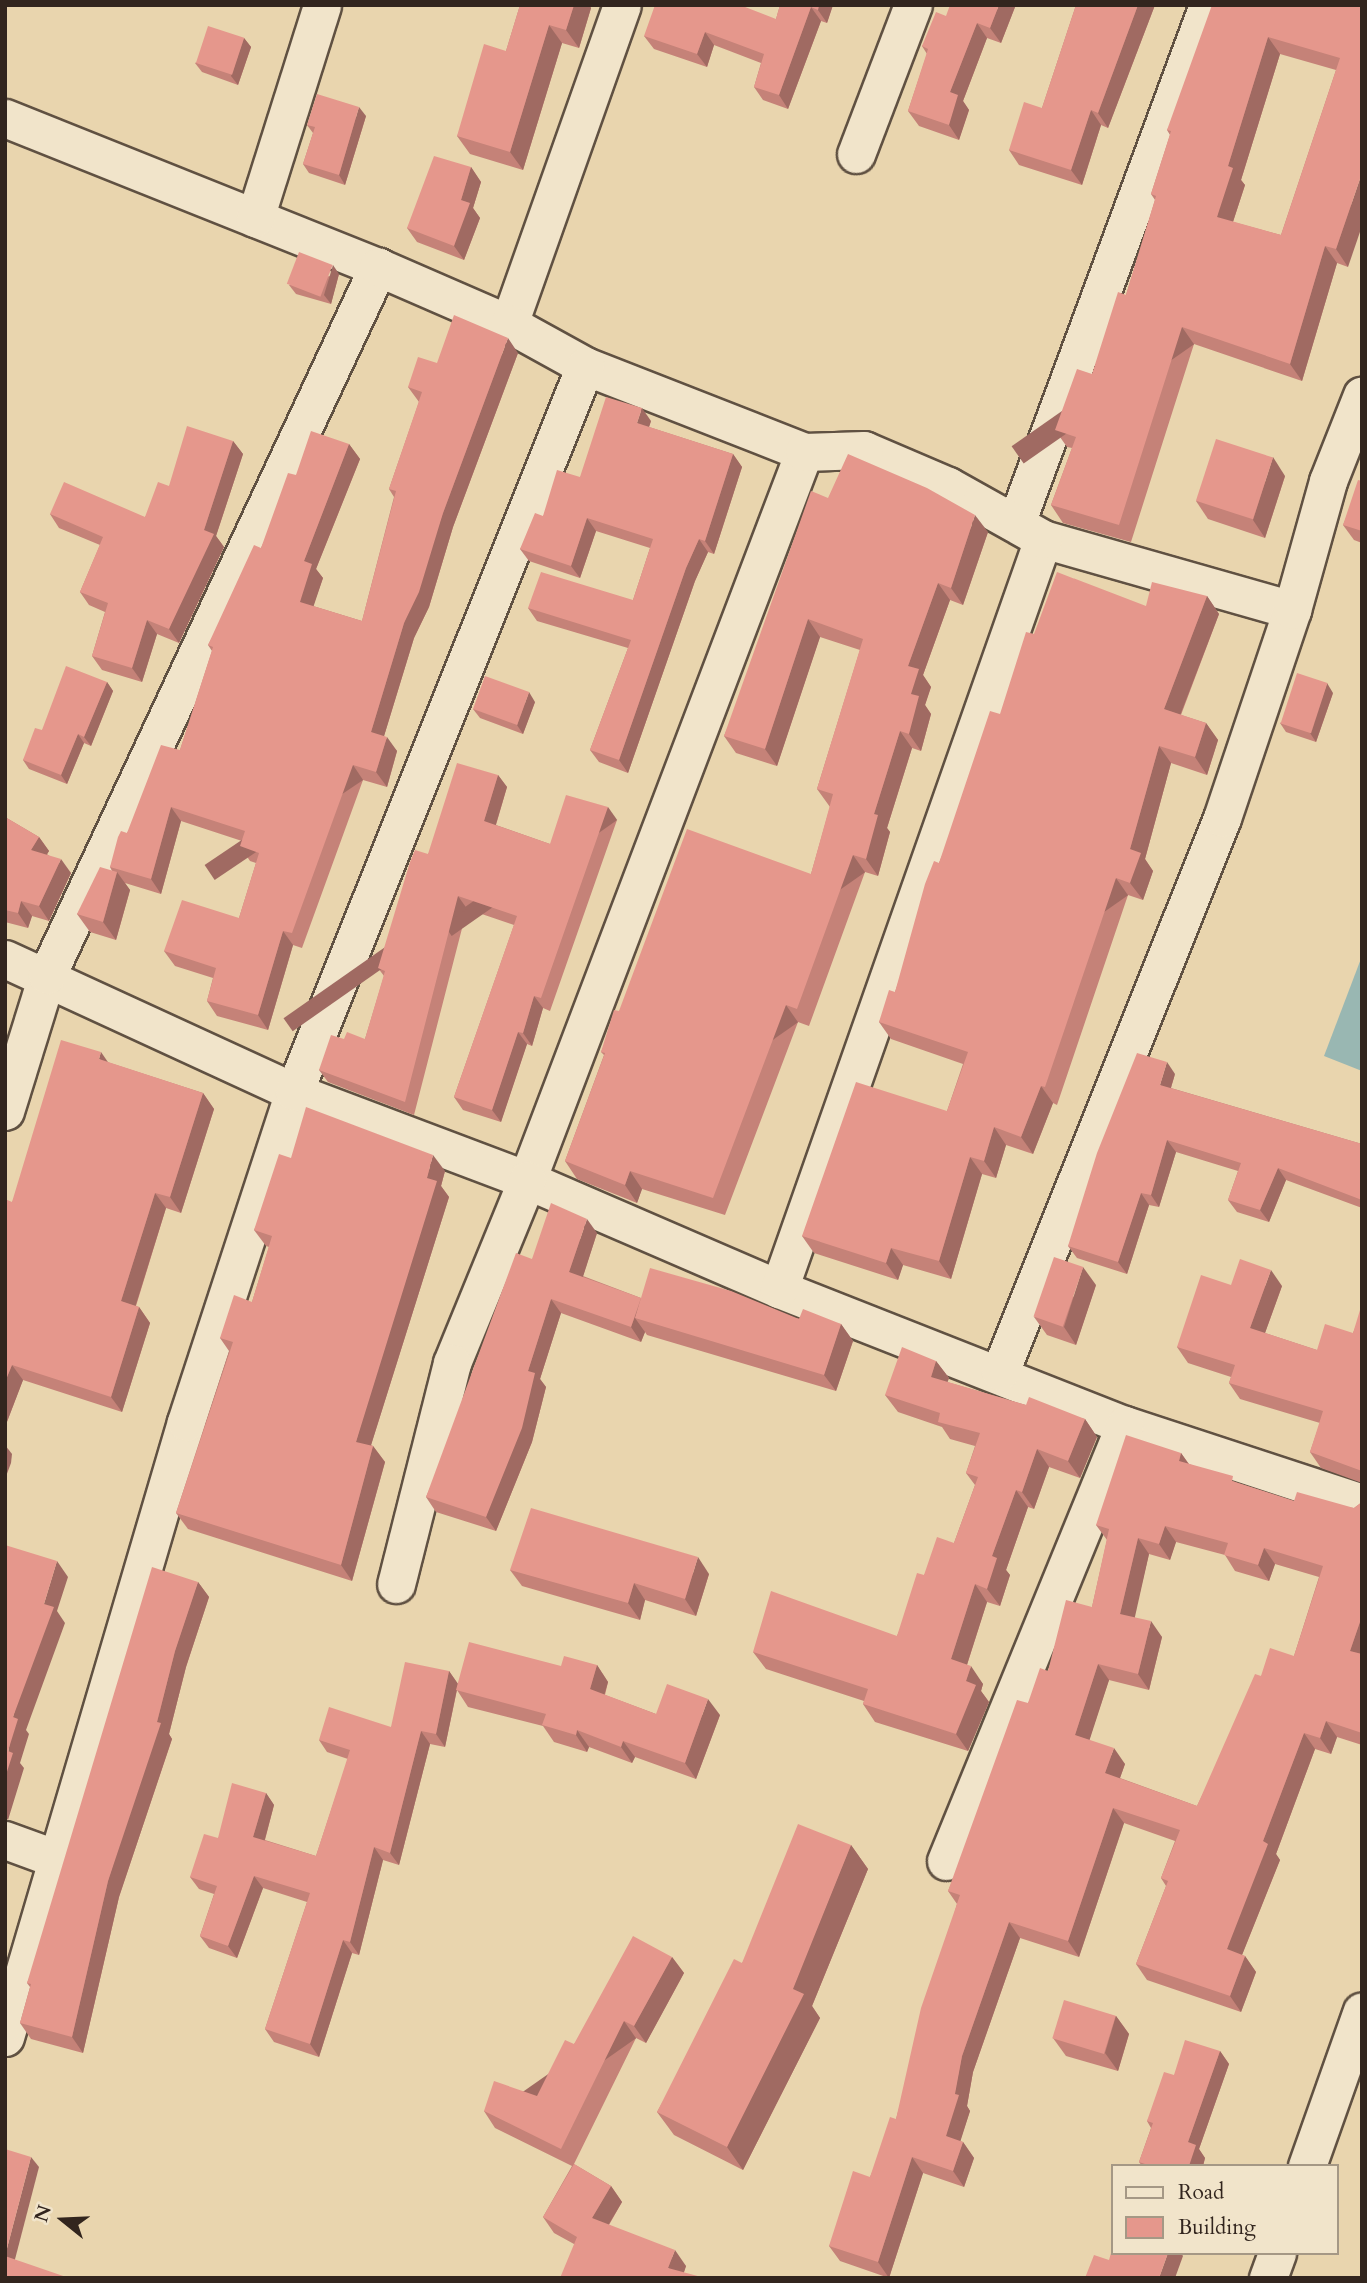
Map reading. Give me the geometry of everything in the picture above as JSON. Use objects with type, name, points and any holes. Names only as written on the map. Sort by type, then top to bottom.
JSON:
[{"type":"street","points":[[255,218],[322,5]]},
{"type":"street","points":[[509,324],[622,5]]},
{"type":"street","points":[[856,154],[913,5]]},
{"type":"street","points":[[779,1289],[1030,531],[1208,5]]},
{"type":"street","points":[[5,118],[378,267],[509,324],[585,366],[804,452],[864,450],[948,486],[1030,531],[1292,610]]},
{"type":"street","points":[[5,1111],[47,975],[378,267]]},
{"type":"street","points":[[5,2037],[186,1422],[294,1092],[585,366]]},
{"type":"street","points":[[1000,1373],[1222,818],[1292,610],[1328,481],[1362,395]]},
{"type":"street","points":[[396,1584],[452,1363],[527,1180],[804,452]]},
{"type":"street","points":[[5,959],[47,975],[294,1092],[527,1180],[779,1289],[1000,1373],[1125,1425],[1362,1503]]},
{"type":"street","points":[[946,1861],[1125,1425]]},
{"type":"street","points":[[5,1840],[57,1860]]},
{"type":"street","points":[[1308,2164],[1362,2011]]},
{"type":"street","points":[[1268,2278],[1276,2255]]},
{"type":"water","points":[[1362,956],[1362,1071],[1324,1056]]},
{"type":"building","points":[[520,5],[574,5],[566,30],[549,25],[510,152],[457,136],[484,44],[506,51]]},
{"type":"building","points":[[655,5],[740,5],[776,19],[780,5],[819,5],[818,10],[811,7],[779,95],[754,87],[764,54],[705,32],[697,54],[644,36]]},
{"type":"building","points":[[950,5],[999,5],[990,28],[977,23],[950,92],[958,95],[949,125],[908,111],[928,49],[922,46],[936,12],[946,16]]},
{"type":"building","points":[[1076,5],[1138,5],[1098,113],[1091,110],[1071,170],[1009,150],[1024,102],[1042,108]]},
{"type":"building","points":[[1212,5],[1362,5],[1362,173],[1336,249],[1325,246],[1290,364],[1182,327],[1119,525],[1051,505],[1076,437],[1055,430],[1077,369],[1092,374],[1118,292],[1126,295],[1156,196],[1151,194],[1171,131],[1167,130]],"holes":[[[1268,37],[1340,58],[1281,235],[1217,217],[1233,168],[1228,166]]]},
{"type":"building","points":[[208,26],[244,38],[232,75],[196,63]]},
{"type":"building","points":[[317,94],[359,107],[339,175],[303,164],[315,127],[307,125]]},
{"type":"building","points":[[434,156],[471,167],[461,200],[470,203],[454,246],[407,228]]},
{"type":"building","points":[[299,252],[333,265],[320,297],[287,284]]},
{"type":"building","points":[[454,315],[508,338],[443,513],[419,592],[404,623],[371,732],[387,737],[376,772],[353,765],[292,933],[283,931],[258,1015],[207,1001],[216,968],[164,951],[182,900],[239,918],[259,853],[240,846],[245,831],[171,807],[151,879],[110,867],[118,837],[121,831],[127,833],[161,745],[180,750],[213,647],[208,645],[254,545],[261,548],[288,473],[296,475],[311,431],[349,444],[304,561],[312,564],[300,602],[362,621],[396,491],[389,489],[422,392],[408,387],[418,357],[437,363]]},
{"type":"building","points":[[606,397],[642,408],[637,423],[733,454],[705,541],[699,539],[686,568],[619,760],[590,750],[631,640],[528,608],[541,572],[633,600],[653,539],[587,518],[571,566],[520,549],[535,513],[543,516],[557,470],[580,477]]},
{"type":"building","points":[[187,426],[233,441],[204,530],[214,534],[169,629],[147,620],[132,668],[92,656],[108,603],[80,592],[103,537],[50,514],[64,482],[145,517],[158,482],[169,486]]},
{"type":"building","points":[[1216,439],[1273,458],[1253,519],[1196,501]]},
{"type":"building","points":[[848,454],[927,488],[975,515],[951,588],[938,583],[908,666],[919,669],[911,694],[919,696],[909,734],[900,731],[874,814],[878,815],[866,859],[853,855],[797,1009],[786,1005],[713,1198],[630,1171],[625,1185],[565,1161],[605,1053],[601,1052],[614,1010],[619,1011],[687,829],[811,874],[833,794],[817,789],[863,639],[808,619],[765,749],[724,736],[811,491],[828,498]]},
{"type":"building","points":[[1358,480],[1362,481],[1362,531],[1343,525]]},
{"type":"building","points":[[1057,572],[1146,606],[1152,582],[1207,596],[1164,709],[1206,723],[1195,757],[1159,746],[1130,849],[1141,853],[1130,883],[1116,878],[1045,1087],[1041,1086],[1021,1137],[994,1127],[984,1161],[970,1157],[939,1261],[891,1248],[886,1263],[802,1236],[856,1082],[947,1111],[968,1052],[879,1022],[889,990],[895,992],[925,884],[934,861],[939,863],[990,711],[1000,714],[1026,632],[1034,634]]},
{"type":"building","points":[[66,666],[107,682],[84,737],[78,734],[61,775],[23,760],[35,728],[42,730]]},
{"type":"building","points":[[1297,673],[1327,683],[1311,733],[1281,723]]},
{"type":"building","points":[[485,676],[529,692],[517,725],[473,709]]},
{"type":"building","points":[[457,763],[498,775],[484,821],[550,844],[566,795],[608,807],[541,998],[534,996],[523,1033],[518,1032],[492,1110],[454,1097],[517,916],[458,896],[405,1102],[319,1070],[331,1035],[344,1039],[347,1032],[365,1039],[385,971],[378,968],[410,862],[415,850],[428,854]]},
{"type":"building","points":[[5,817],[39,837],[31,850],[61,859],[39,906],[21,901],[18,913],[5,910]]},
{"type":"building","points":[[100,867],[117,872],[103,922],[77,914]]},
{"type":"building","points":[[61,1040],[101,1052],[99,1059],[203,1093],[170,1197],[155,1193],[121,1301],[139,1307],[111,1397],[12,1365],[5,1382],[5,1199],[12,1202]]},
{"type":"building","points":[[1137,1053],[1167,1062],[1160,1085],[1362,1144],[1362,1200],[1278,1168],[1260,1210],[1228,1200],[1241,1163],[1167,1140],[1151,1195],[1141,1193],[1118,1262],[1068,1246],[1097,1153]]},
{"type":"building","points":[[306,1107],[433,1155],[427,1178],[437,1181],[356,1442],[373,1446],[341,1565],[176,1513],[233,1342],[220,1338],[234,1295],[252,1302],[272,1236],[254,1230],[279,1154],[291,1158]]},
{"type":"building","points":[[551,1203],[587,1219],[569,1272],[641,1298],[631,1327],[551,1299],[528,1371],[535,1373],[522,1428],[486,1517],[426,1497],[516,1253],[532,1259]]},
{"type":"building","points":[[1054,1257],[1083,1267],[1063,1327],[1033,1317]]},
{"type":"building","points":[[1240,1259],[1271,1270],[1250,1328],[1317,1350],[1325,1324],[1353,1333],[1360,1310],[1362,1311],[1362,1471],[1310,1452],[1323,1411],[1229,1383],[1235,1365],[1177,1347],[1201,1275],[1231,1285]]},
{"type":"building","points":[[650,1268],[731,1291],[799,1319],[803,1309],[841,1324],[824,1375],[635,1318]]},
{"type":"building","points":[[902,1347],[936,1361],[931,1377],[1026,1405],[1029,1397],[1085,1419],[1068,1461],[1037,1449],[1022,1492],[1016,1490],[992,1556],[997,1558],[987,1589],[975,1584],[951,1659],[971,1666],[966,1681],[976,1685],[956,1734],[863,1704],[868,1689],[753,1652],[771,1591],[897,1636],[917,1573],[924,1575],[937,1537],[954,1543],[978,1477],[966,1473],[980,1433],[938,1422],[940,1413],[885,1395]]},
{"type":"building","points":[[1126,1435],[1181,1453],[1179,1461],[1233,1476],[1232,1481],[1294,1501],[1297,1492],[1354,1508],[1362,1502],[1362,1616],[1350,1651],[1362,1654],[1362,1733],[1326,1721],[1320,1738],[1304,1733],[1263,1841],[1268,1844],[1227,1949],[1245,1956],[1230,1996],[1136,1964],[1168,1881],[1161,1878],[1180,1830],[1113,1808],[1068,1941],[1009,1922],[962,2056],[955,2094],[959,2095],[946,2136],[963,2142],[953,2171],[912,2157],[878,2262],[829,2246],[853,2171],[870,2177],[890,2117],[896,2119],[921,2008],[960,1895],[948,1891],[1017,1700],[1028,1703],[1040,1668],[1048,1671],[1066,1600],[1092,1607],[1109,1529],[1096,1525]],"holes":[[[1165,1526],[1228,1543],[1224,1555],[1258,1565],[1264,1548],[1323,1566],[1294,1656],[1270,1648],[1261,1676],[1255,1674],[1197,1806],[1105,1773],[1114,1748],[1075,1735],[1098,1664],[1138,1674],[1151,1621],[1120,1614],[1138,1538],[1159,1544]]]},
{"type":"building","points":[[531,1508],[698,1557],[685,1599],[634,1583],[628,1603],[510,1570]]},
{"type":"building","points":[[5,1545],[57,1561],[44,1604],[54,1607],[13,1717],[18,1719],[8,1751],[13,1753],[5,1778]]},
{"type":"building","points":[[152,1567],[198,1582],[175,1651],[157,1722],[161,1723],[108,1881],[72,2037],[20,2023],[31,1984],[27,1983]]},
{"type":"building","points":[[469,1642],[561,1666],[564,1656],[597,1665],[590,1689],[656,1714],[667,1684],[708,1699],[685,1763],[623,1741],[621,1747],[577,1730],[576,1735],[542,1725],[546,1714],[456,1690]]},
{"type":"building","points":[[405,1662],[449,1671],[436,1734],[421,1731],[390,1853],[374,1847],[350,1942],[343,1940],[310,2044],[265,2029],[310,1893],[254,1876],[228,1946],[200,1936],[217,1886],[190,1877],[204,1834],[218,1838],[232,1783],[266,1793],[253,1837],[316,1856],[350,1750],[319,1740],[329,1707],[391,1727]]},
{"type":"building","points":[[798,1824],[851,1845],[793,1989],[804,1994],[727,2147],[657,2112],[734,1959],[742,1963]]},
{"type":"building","points":[[633,1936],[672,1957],[634,2026],[624,2021],[561,2149],[484,2111],[494,2081],[537,2096],[565,2040],[574,2044]]},
{"type":"building","points":[[1064,2000],[1116,2016],[1104,2054],[1052,2038]]},
{"type":"building","points":[[1185,2040],[1220,2051],[1188,2142],[1196,2145],[1190,2164],[1139,2162],[1153,2123],[1147,2121],[1164,2072],[1174,2075]]},
{"type":"building","points":[[5,2149],[31,2157],[5,2256]]},
{"type":"building","points":[[574,2164],[611,2186],[592,2218],[675,2250],[668,2268],[705,2278],[560,2278],[577,2237],[543,2217]]},
{"type":"building","points":[[1112,2250],[1112,2255],[1167,2255],[1159,2278],[1085,2278],[1094,2255],[1109,2260]]},
{"type":"building","points":[[5,2256],[69,2278],[5,2278]]}]
